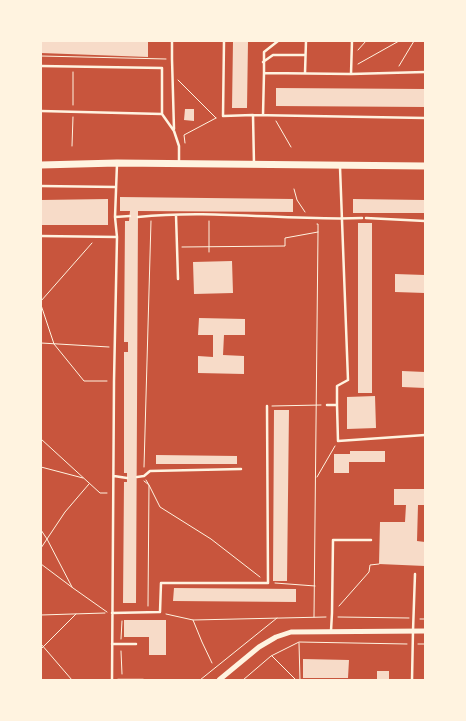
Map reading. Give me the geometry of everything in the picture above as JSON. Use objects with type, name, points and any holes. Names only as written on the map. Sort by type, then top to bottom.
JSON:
[{"type":"main road","points":[[41,165],[117,163],[425,166]]},
{"type":"street","points":[[219,680],[260,647],[276,637],[291,632],[425,631]]},
{"type":"lane","points":[[172,41],[174,131],[179,146],[179,164]]},
{"type":"lane","points":[[224,41],[224,116],[425,118]]},
{"type":"lane","points":[[263,116],[264,52],[278,41]]},
{"type":"lane","points":[[305,73],[306,41]]},
{"type":"lane","points":[[351,74],[352,41]]},
{"type":"lane","points":[[264,62],[273,55],[305,55]]},
{"type":"lane","points":[[41,66],[162,68],[162,114],[174,131]]},
{"type":"lane","points":[[264,73],[351,74],[425,72]]},
{"type":"lane","points":[[41,111],[162,114]]},
{"type":"lane","points":[[253,115],[254,165]]},
{"type":"lane","points":[[112,680],[117,163]]},
{"type":"lane","points":[[340,165],[348,380],[337,386],[338,441],[425,435]]},
{"type":"lane","points":[[41,186],[116,187]]},
{"type":"lane","points":[[138,217],[152,215],[208,215],[309,219],[362,218]]},
{"type":"lane","points":[[176,215],[178,279]]},
{"type":"lane","points":[[115,217],[130,216]]},
{"type":"lane","points":[[366,218],[425,221]]},
{"type":"lane","points":[[41,236],[117,237]]},
{"type":"lane","points":[[327,405],[338,405]]},
{"type":"lane","points":[[112,613],[160,612],[160,582],[268,583],[267,406]]},
{"type":"lane","points":[[137,477],[144,476],[150,471],[241,470]]},
{"type":"lane","points":[[114,476],[127,478]]},
{"type":"lane","points":[[331,632],[333,540],[371,540]]},
{"type":"lane","points":[[412,680],[415,574]]},
{"type":"lane","points":[[112,644],[136,644]]},
{"type":"lane","points":[[118,680],[142,680]]},
{"type":"path","points":[[351,57],[366,41]]},
{"type":"path","points":[[351,68],[399,41]]},
{"type":"path","points":[[395,72],[414,41]]},
{"type":"path","points":[[41,56],[70,55],[172,59]]},
{"type":"path","points":[[70,55],[72,66],[72,146]]},
{"type":"path","points":[[172,74],[216,118],[184,135],[185,146]]},
{"type":"path","points":[[273,116],[291,147]]},
{"type":"path","points":[[294,189],[297,200]]},
{"type":"path","points":[[152,215],[144,476],[160,507],[211,540],[268,583],[315,586]]},
{"type":"path","points":[[208,215],[209,252]]},
{"type":"path","points":[[177,247],[285,246],[286,238],[318,232],[314,617]]},
{"type":"path","points":[[41,301],[98,236]]},
{"type":"path","points":[[41,305],[54,344],[84,381],[114,381]]},
{"type":"path","points":[[41,343],[115,347]]},
{"type":"path","points":[[267,406],[327,405]]},
{"type":"path","points":[[41,439],[100,493],[113,494]]},
{"type":"path","points":[[316,479],[338,441]]},
{"type":"path","points":[[41,467],[84,478]]},
{"type":"path","points":[[137,477],[149,485]]},
{"type":"path","points":[[41,548],[65,512],[90,484]]},
{"type":"path","points":[[148,613],[149,485]]},
{"type":"path","points":[[41,530],[73,588]]},
{"type":"path","points":[[41,564],[109,613],[41,615]]},
{"type":"path","points":[[324,617],[332,613],[369,572],[370,565],[379,564]]},
{"type":"path","points":[[160,612],[193,620],[314,617],[425,619]]},
{"type":"path","points":[[41,649],[77,613]]},
{"type":"path","points":[[200,680],[278,618]]},
{"type":"path","points":[[193,620],[212,663]]},
{"type":"path","points":[[299,642],[300,680]]},
{"type":"path","points":[[243,680],[271,656],[299,642],[425,644]]},
{"type":"path","points":[[41,644],[72,680]]},
{"type":"path","points":[[271,656],[296,680]]},
{"type":"building","points":[[41,41],[148,41],[148,57],[41,53]]},
{"type":"building","points":[[233,41],[248,41],[247,108],[232,108]]},
{"type":"building","points":[[276,88],[425,89],[425,107],[276,106]]},
{"type":"building","points":[[185,109],[194,109],[194,121],[184,120]]},
{"type":"building","points":[[120,197],[293,199],[293,212],[138,211],[136,603],[123,603],[124,482],[127,482],[127,473],[124,473],[124,352],[128,352],[128,342],[124,342],[125,221],[129,221],[130,211],[120,211]]},
{"type":"building","points":[[108,199],[108,225],[41,225],[41,200]]},
{"type":"building","points":[[353,199],[425,200],[425,213],[353,213]]},
{"type":"building","points":[[358,223],[372,223],[372,393],[358,393]]},
{"type":"building","points":[[232,261],[233,293],[194,294],[193,262]]},
{"type":"building","points":[[395,274],[425,275],[425,293],[395,292]]},
{"type":"building","points":[[199,318],[245,319],[245,335],[224,335],[223,355],[244,356],[244,374],[198,373],[198,356],[213,357],[213,335],[198,335]]},
{"type":"building","points":[[402,371],[425,372],[425,388],[402,387]]},
{"type":"building","points":[[375,396],[376,428],[347,429],[347,397]]},
{"type":"building","points":[[274,410],[289,410],[287,581],[273,581]]},
{"type":"building","points":[[350,451],[385,451],[385,462],[349,462],[349,473],[334,473],[334,454],[350,454]]},
{"type":"building","points":[[156,455],[237,456],[237,464],[156,464]]},
{"type":"building","points":[[394,489],[425,489],[425,505],[418,505],[417,541],[425,542],[425,566],[379,564],[380,522],[405,522],[406,505],[394,505]]},
{"type":"building","points":[[174,588],[296,589],[296,602],[173,601]]},
{"type":"building","points":[[124,620],[166,620],[166,655],[149,655],[149,637],[124,637]]},
{"type":"building","points":[[303,659],[349,660],[348,678],[303,678]]},
{"type":"building","points":[[377,671],[389,671],[389,680],[377,680]]}]
